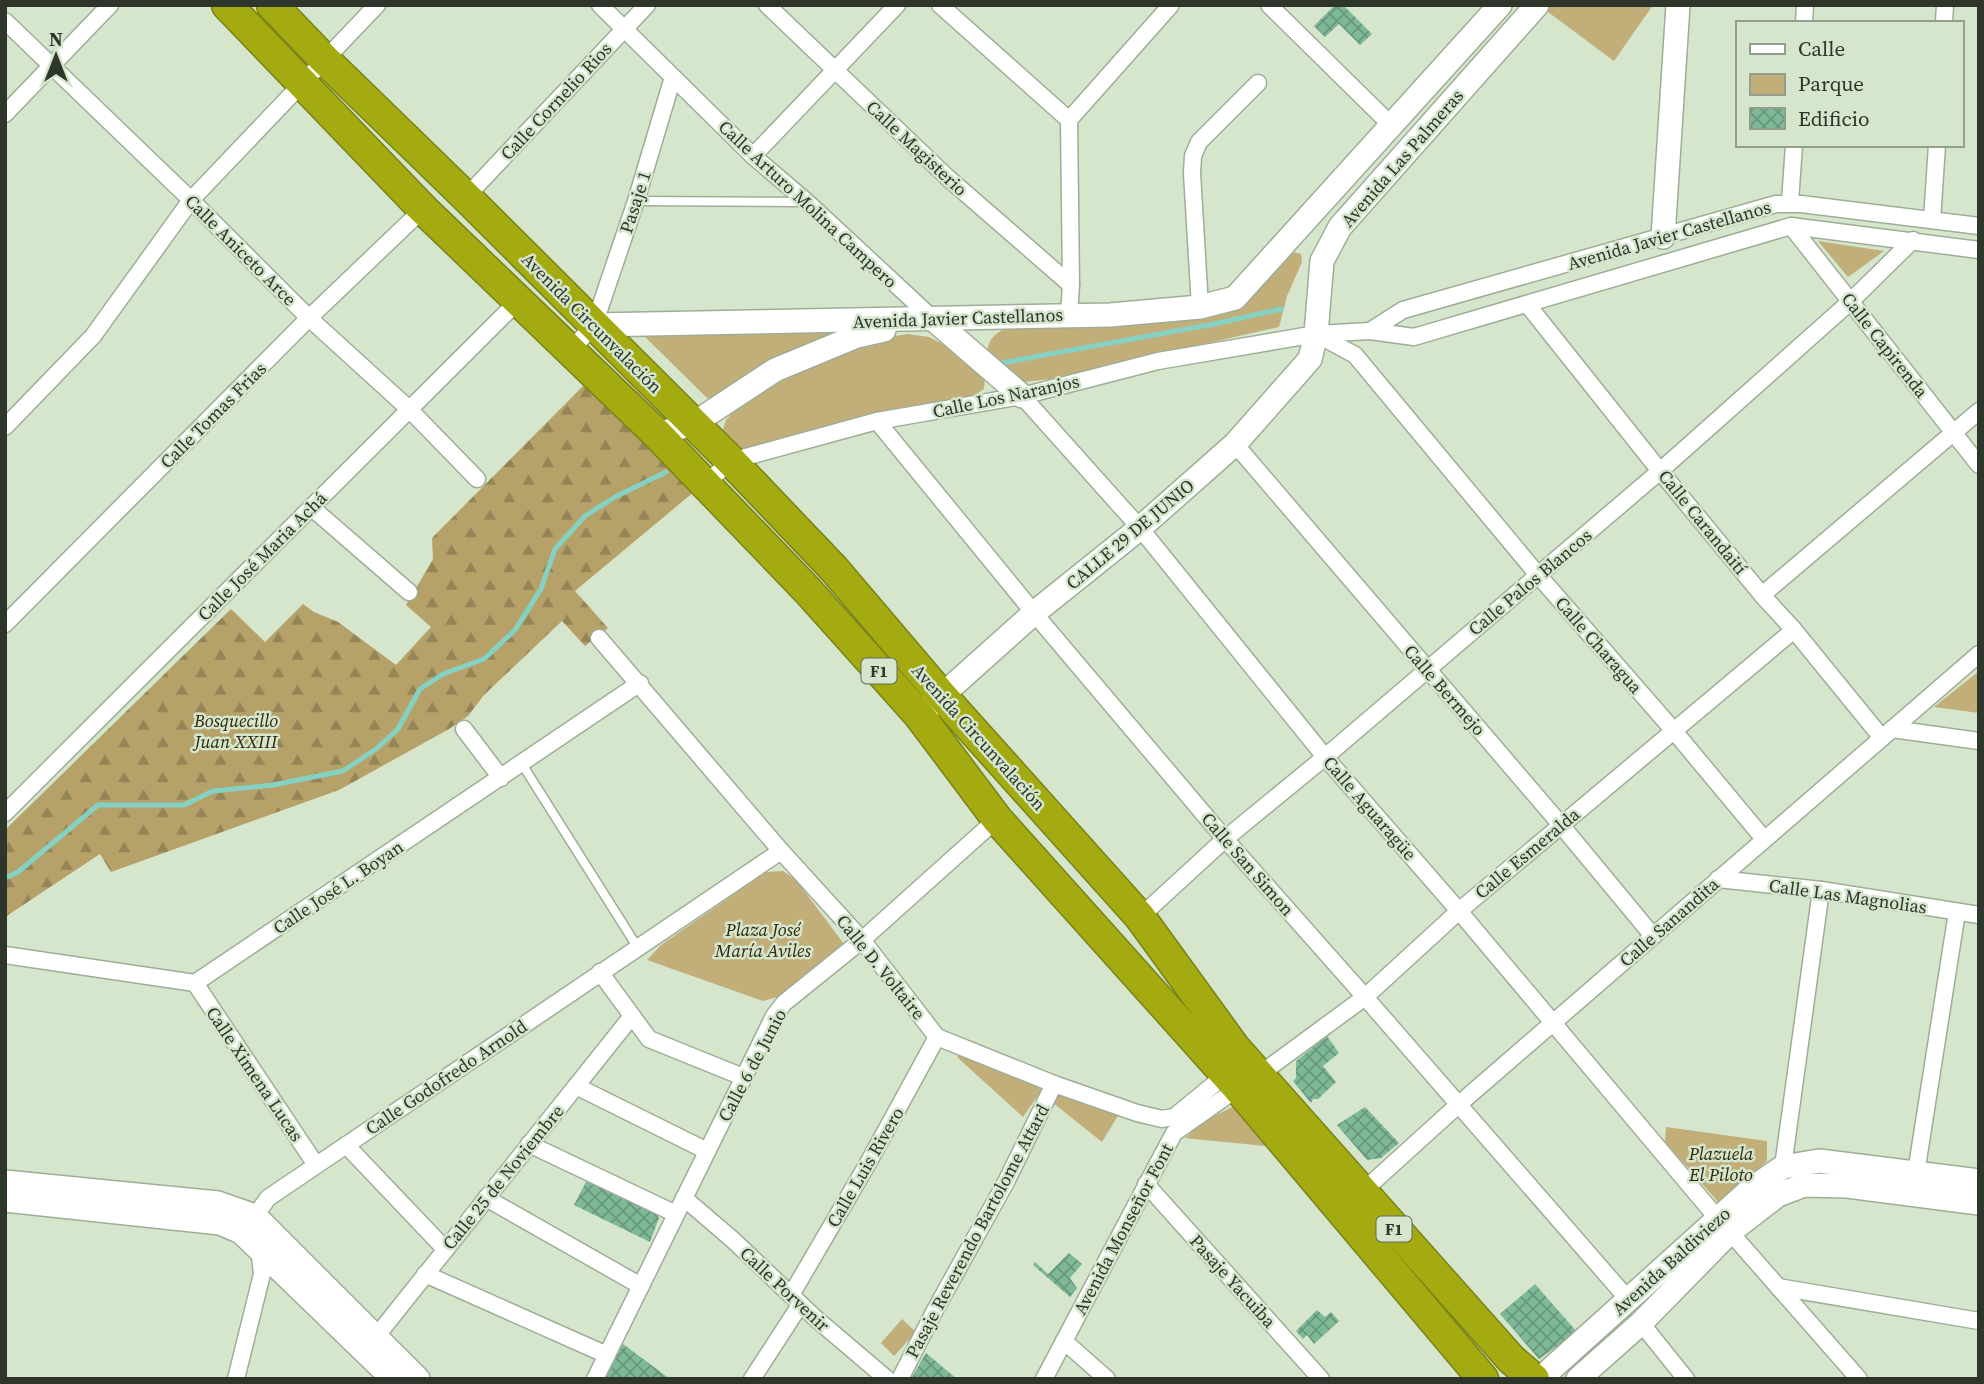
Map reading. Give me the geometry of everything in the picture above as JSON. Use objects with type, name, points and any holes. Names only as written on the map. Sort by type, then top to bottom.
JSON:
[{"type":"highway","name":"Avenida Circunvalación","points":[[227,5],[423,209],[706,483],[919,715],[997,819],[1242,1074],[1362,1192],[1511,1359],[1534,1379]]},
{"type":"highway","name":"Avenida Circunvalación","points":[[272,5],[731,461],[834,569],[942,696],[1140,917],[1235,1048],[1242,1074],[1483,1379]]},
{"type":"street","points":[[5,114],[110,5]]},
{"type":"street","points":[[5,427],[93,336],[191,200],[377,5]]},
{"type":"street","name":"Calle Arturo Molina Campero","points":[[600,5],[753,156],[1022,396]]},
{"type":"street","name":"Calle Cornelio Rios","points":[[466,197],[647,5]]},
{"type":"street","name":"Calle Magisterio","points":[[767,5],[948,178],[1071,285]]},
{"type":"street","points":[[753,156],[897,5]]},
{"type":"street","points":[[940,5],[1069,120]]},
{"type":"street","points":[[1069,314],[1069,120],[1171,5]]},
{"type":"street","points":[[1269,5],[1392,126]]},
{"type":"street","name":"Avenida Las Palmeras","points":[[1294,234],[1500,5]]},
{"type":"street","name":"Avenida Las Palmeras","points":[[1316,334],[1322,261],[1340,227],[1537,5]]},
{"type":"street","points":[[1663,237],[1678,5]]},
{"type":"street","name":"Calle Aniceto Arce","points":[[5,21],[54,65],[309,318],[409,409],[477,479]]},
{"type":"street","name":"Pasaje 1","points":[[593,325],[636,201],[673,77]]},
{"type":"street","points":[[1200,307],[1193,156],[1199,142],[1258,83]]},
{"type":"street","points":[[1790,202],[1794,147]]},
{"type":"street","points":[[1932,220],[1937,147]]},
{"type":"street","name":"Avenida Javier Castellanos","points":[[1370,331],[1404,310],[1776,204],[1790,202],[1979,226]]},
{"type":"street","name":"Calle Tomas Frias","points":[[5,624],[309,318],[423,209]]},
{"type":"street","name":"Avenida Javier Castellanos","points":[[1316,334],[1370,331],[1414,337],[1791,226],[1979,250]]},
{"type":"street","name":"Calle Capirenda","points":[[1791,226],[1979,466]]},
{"type":"street","points":[[1294,234],[1322,261]]},
{"type":"street","name":"Avenida Javier Castellanos","points":[[593,325],[1110,315],[1200,307],[1235,298],[1294,234]]},
{"type":"street","name":"Calle Palos Blancos","points":[[1140,917],[1225,839],[1660,471],[1851,301],[1913,240]]},
{"type":"street","name":"Calle José Maria Achá","points":[[5,813],[519,300]]},
{"type":"street","name":"Calle Carandaití","points":[[1527,304],[1762,595],[1887,733]]},
{"type":"street","points":[[986,365],[977,342],[1003,317]]},
{"type":"street","points":[[657,434],[693,424],[775,370],[857,336],[933,319]]},
{"type":"street","points":[[571,350],[593,325]]},
{"type":"street","name":"Calle Los Naranjos","points":[[706,483],[731,461],[877,421],[1022,396],[1158,361],[1316,334]]},
{"type":"street","name":"CALLE 29 DE JUNIO","points":[[919,715],[1034,613],[1140,528],[1236,444],[1310,359],[1316,334]]},
{"type":"street","name":"Calle Charagua","points":[[1316,334],[1355,355],[1538,575],[1764,839]]},
{"type":"street","name":"Calle Aguaragüe","points":[[1022,396],[1140,528],[1325,757],[1724,1226],[1859,1379]]},
{"type":"street","points":[[1762,595],[1979,411]]},
{"type":"street","name":"Calle San Simon","points":[[877,421],[1034,613],[1225,839],[1627,1298]]},
{"type":"street","name":"Calle Bermejo","points":[[1236,444],[1653,936]]},
{"type":"street","points":[[311,507],[409,592]]},
{"type":"street","name":"Calle Esmeralda","points":[[1242,1074],[1365,997],[1458,911],[1794,630]]},
{"type":"street","name":"Calle D. Voltaire","points":[[599,638],[781,851],[862,940],[937,1037],[1054,1084],[1162,1119],[1174,1117],[1242,1074]]},
{"type":"street","name":"Calle Sanandita","points":[[1362,1192],[1458,1104],[1979,654]]},
{"type":"street","name":"Calle José L. Boyan","points":[[195,983],[640,684]]},
{"type":"street","points":[[464,729],[501,778]]},
{"type":"street","points":[[1887,733],[1979,741]]},
{"type":"street","name":"Calle 6 de Junio","points":[[596,1379],[774,1016],[785,1003],[862,940],[997,819]]},
{"type":"street","name":"Calle Godofredo Arnold","points":[[255,1216],[268,1198],[781,851]]},
{"type":"street","name":"Calle Las Magnolias","points":[[1718,879],[1821,890],[1979,915]]},
{"type":"street","points":[[1783,1167],[1821,890]]},
{"type":"street","points":[[1916,1173],[1957,912]]},
{"type":"street","points":[[5,955],[195,983]]},
{"type":"street","points":[[600,972],[649,1039],[743,1077]]},
{"type":"street","name":"Calle Ximena Lucas","points":[[195,983],[316,1165]]},
{"type":"street","name":"Calle 25 de Noviembre","points":[[375,1338],[632,1016]]},
{"type":"street","name":"Calle Luis Rivero","points":[[752,1379],[937,1037]]},
{"type":"street","name":"Avenida Monseñor Font","points":[[1044,1379],[1174,1133],[1242,1074]]},
{"type":"street","name":"Pasaje Reverendo Bartolome Attard","points":[[900,1379],[1006,1182],[1054,1084]]},
{"type":"street","points":[[576,1086],[707,1150]]},
{"type":"street","points":[[529,1144],[676,1214]]},
{"type":"street","points":[[345,1145],[445,1250]]},
{"type":"street","name":"Avenida Baldiviezo","points":[[1578,1379],[1641,1323],[1724,1226],[1751,1189],[1783,1167],[1819,1161],[1979,1181]]},
{"type":"street","points":[[5,1182],[218,1203],[255,1216],[418,1379]]},
{"type":"street","name":"Pasaje Yacuiba","points":[[1146,1184],[1321,1379]]},
{"type":"street","name":"Avenida Baldiviezo","points":[[1540,1379],[1627,1298],[1724,1226],[1778,1195],[1804,1185],[1847,1186],[1979,1203]]},
{"type":"street","points":[[486,1198],[641,1286]]},
{"type":"street","name":"Calle Porvenir","points":[[684,1198],[887,1379]]},
{"type":"street","points":[[5,1200],[220,1223],[241,1232],[393,1379]]},
{"type":"street","points":[[236,1379],[262,1274],[255,1216]]},
{"type":"street","points":[[425,1274],[607,1355]]},
{"type":"street","points":[[1778,1287],[1979,1321]]},
{"type":"street","points":[[1641,1323],[1686,1379]]},
{"type":"street","points":[[1064,1341],[1107,1379]]},
{"type":"lane","points":[[636,201],[807,202]]},
{"type":"lane","points":[[522,764],[638,948]]},
{"type":"green space","points":[[1548,5],[1653,5],[1614,61],[1544,9]]},
{"type":"green space","points":[[1818,241],[1884,251],[1848,277]]},
{"type":"green space","points":[[1294,252],[1301,254],[1302,262],[1287,296],[1279,327],[1050,379],[1024,382],[1010,375],[987,352],[994,336],[1010,326],[1235,307],[1259,289]]},
{"type":"green space","points":[[850,329],[748,373],[716,398],[707,398],[640,332]]},
{"type":"green space","points":[[907,334],[929,337],[954,350],[985,377],[984,389],[975,395],[854,418],[739,451],[721,435],[726,420],[739,405],[809,366],[867,341]]},
{"type":"green space","name":"Bosquecillo Juan XXIII","points":[[589,380],[695,491],[575,591],[608,628],[585,646],[562,621],[484,695],[468,716],[339,790],[111,872],[100,854],[5,917],[5,830],[231,609],[265,642],[303,604],[338,622],[396,665],[431,627],[406,605],[433,559],[432,538]]},
{"type":"green space","points":[[1979,671],[1979,713],[1934,707]]},
{"type":"green space","name":"Plaza José María Aviles","points":[[783,871],[796,880],[844,944],[777,997],[763,1001],[647,960],[661,945],[766,872]]},
{"type":"green space","points":[[959,1054],[1048,1081],[1023,1117],[957,1057]]},
{"type":"green space","points":[[1060,1087],[1122,1109],[1102,1142],[1052,1102]]},
{"type":"green space","points":[[1232,1107],[1243,1107],[1277,1145],[1185,1138],[1203,1122]]},
{"type":"green space","name":"Plazuela El Piloto","points":[[1666,1127],[1767,1141],[1767,1161],[1719,1203],[1665,1142]]},
{"type":"green space","points":[[902,1319],[916,1332],[894,1356],[881,1343]]},
{"type":"building","points":[[1335,5],[1343,5],[1372,34],[1360,45],[1339,24],[1325,37],[1314,26]]},
{"type":"building","points":[[1327,1036],[1339,1053],[1323,1066],[1336,1082],[1311,1103],[1293,1081],[1296,1078],[1296,1061]]},
{"type":"building","points":[[1365,1107],[1399,1143],[1381,1158],[1367,1160],[1337,1125]]},
{"type":"building","points":[[588,1178],[651,1206],[659,1218],[650,1242],[574,1205]]},
{"type":"building","points":[[1069,1253],[1082,1264],[1070,1278],[1077,1288],[1070,1297],[1033,1265],[1035,1262],[1048,1274]]},
{"type":"building","points":[[1535,1284],[1577,1332],[1539,1359],[1500,1314]]},
{"type":"building","points":[[1317,1310],[1325,1317],[1331,1312],[1339,1321],[1314,1344],[1307,1335],[1303,1339],[1296,1331]]},
{"type":"building","points":[[623,1344],[670,1379],[605,1379]]},
{"type":"building","points":[[926,1353],[957,1379],[913,1379]]},
{"type":"waterway","points":[[996,364],[1281,309]]},
{"type":"waterway","points":[[5,878],[18,872],[98,805],[184,805],[213,791],[273,785],[343,771],[376,749],[398,729],[420,689],[443,674],[484,659],[515,630],[541,589],[555,549],[585,516],[615,497],[666,472]]}]
